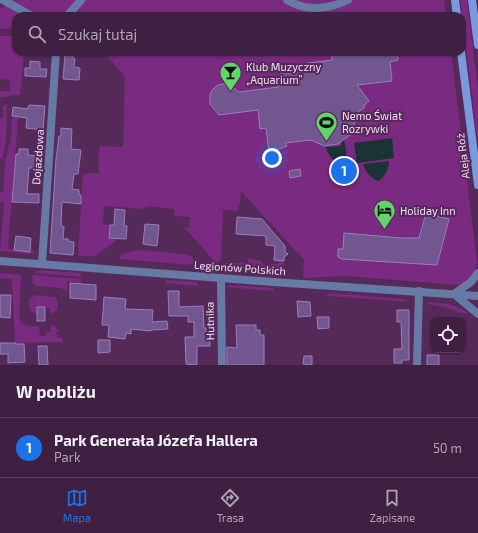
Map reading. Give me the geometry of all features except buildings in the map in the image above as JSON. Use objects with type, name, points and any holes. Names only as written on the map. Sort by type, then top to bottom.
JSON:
[{"type":"main road","points":[[455,0],[456,12]]},
{"type":"main road","points":[[472,0],[478,45]]},
{"type":"main road","name":"Aleja Róż","points":[[462,56],[478,185]]},
{"type":"street","points":[[3,0],[15,3],[27,12]]},
{"type":"street","points":[[70,12],[81,0]]},
{"type":"street","points":[[287,0],[303,8],[315,9],[330,7],[348,0]]},
{"type":"street","name":"Dojazdowa","points":[[42,264],[56,56]]},
{"type":"street","name":"Legionów Polskich","points":[[0,261],[478,296]]},
{"type":"street","points":[[478,273],[471,282],[454,294],[478,314]]},
{"type":"street","name":"Hutnika","points":[[221,278],[222,365]]},
{"type":"street","points":[[417,365],[419,291]]},
{"type":"shaded area","points":[[7,0],[444,0],[446,12],[12,12],[12,28],[0,29],[0,7],[3,8]]},
{"type":"shaded area","points":[[460,0],[467,0],[478,90],[478,144],[466,48],[466,12],[462,12]]},
{"type":"shaded area","points":[[0,36],[12,36],[12,56],[24,56],[20,95],[0,98],[0,91],[10,91],[10,80],[0,79]]},
{"type":"shaded area","points":[[107,56],[451,56],[477,262],[474,273],[469,279],[459,285],[345,276],[303,278],[304,260],[241,191],[238,211],[223,210],[221,258],[216,263],[184,227],[189,228],[190,217],[174,216],[174,209],[148,206],[144,209],[104,206],[103,224],[110,225],[109,237],[116,238],[116,241],[95,256],[78,256],[83,174],[99,173],[98,155],[100,146],[123,147],[125,77]]},
{"type":"shaded area","points":[[7,104],[5,145],[2,158],[0,158],[0,118],[3,118],[3,106]]},
{"type":"shaded area","points":[[12,117],[18,118],[8,249],[36,252],[32,254],[0,251],[4,202],[0,202],[0,192],[3,192],[5,162],[11,137]]},
{"type":"shaded area","points":[[392,138],[394,158],[357,163],[354,143]]},
{"type":"shaded area","points":[[344,139],[348,163],[333,160],[326,147],[341,146]]},
{"type":"shaded area","points":[[389,161],[383,178],[378,181],[369,174],[363,164]]},
{"type":"shaded area","points":[[139,250],[184,254],[192,257],[195,263],[189,265],[120,259],[120,256],[125,253]]},
{"type":"shaded area","points":[[248,258],[261,261],[263,265],[261,271],[223,266],[226,263],[248,263]]},
{"type":"shaded area","points":[[284,259],[283,272],[271,270],[271,264],[279,264],[279,262],[274,260],[282,261]]},
{"type":"shaded area","points":[[40,270],[80,273],[81,277],[35,273]]},
{"type":"shaded area","points":[[0,273],[20,275],[21,277],[19,318],[21,321],[28,326],[39,326],[40,336],[45,336],[46,332],[51,332],[51,325],[54,326],[59,331],[56,332],[57,337],[62,338],[63,342],[15,343],[12,279],[0,278]]},
{"type":"shaded area","points":[[33,275],[81,279],[81,283],[67,282],[67,292],[61,288],[36,286],[33,284]]},
{"type":"shaded area","points":[[165,280],[196,282],[198,286],[165,283]]},
{"type":"shaded area","points":[[230,285],[273,288],[274,291],[224,287]]},
{"type":"shaded area","points":[[328,293],[403,299],[411,302],[327,296]]},
{"type":"shaded area","points":[[36,295],[55,297],[58,302],[57,310],[50,314],[50,308],[37,307],[37,314],[32,312],[29,307],[29,300]]},
{"type":"shaded area","points":[[429,302],[449,304],[468,312],[465,314],[445,307],[427,304]]},
{"type":"place","name":"Klub Muzyczny „Aquarium”","points":[[231,92]]},
{"type":"place","name":"Nemo Świat Rozrywki","points":[[326,142]]},
{"type":"place","name":"Park Generała Józefa Hallera","points":[[344,171]]},
{"type":"place","name":"Holiday Inn","points":[[385,230]]}]
